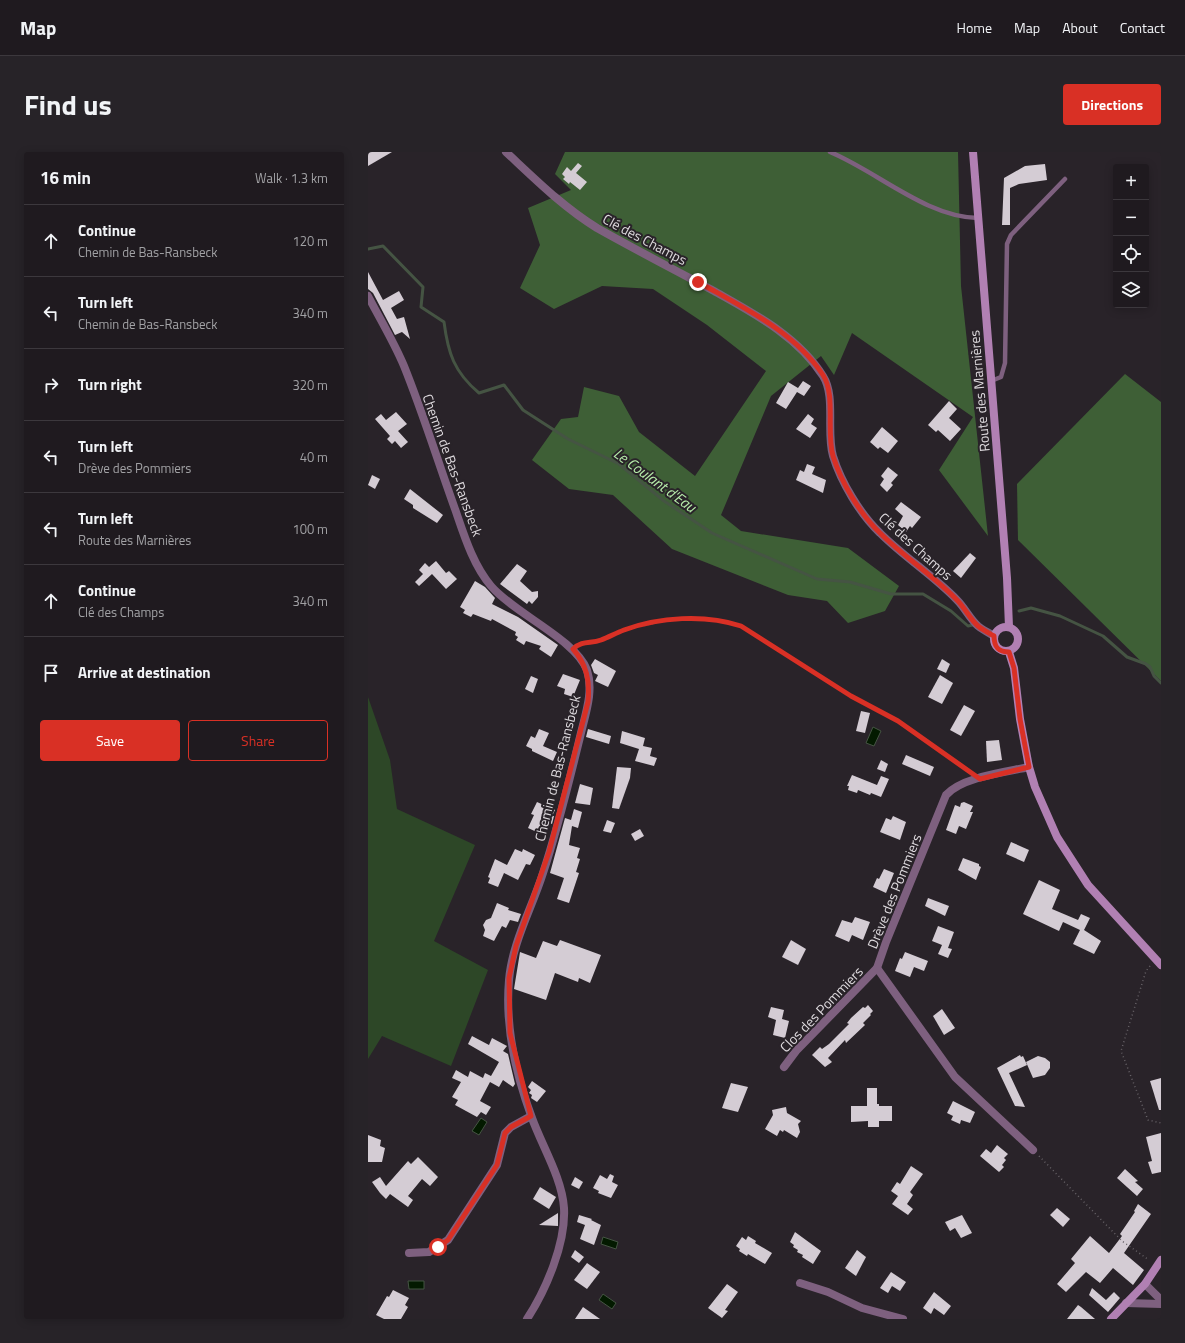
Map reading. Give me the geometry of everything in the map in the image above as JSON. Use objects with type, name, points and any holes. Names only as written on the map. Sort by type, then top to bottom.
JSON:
[{"type":"street","name":"Clé des Champs","points":[[506,152],[550,194],[579,217],[742,307],[772,326],[799,348],[814,364],[826,382],[828,391],[830,440],[833,456],[850,491],[866,517],[879,533],[957,600],[978,626],[994,636]]},
{"type":"street","name":"Route des Marnières","points":[[973,152],[1009,627],[1017,634],[1018,640],[1014,649],[1009,652]]},
{"type":"street","name":"Chemin de Bas-Ransbeck","points":[[368,296],[404,364],[468,545],[485,577],[491,586],[520,612],[573,649],[580,657],[587,671],[590,686],[588,702],[549,852],[516,946],[509,978],[510,1033],[531,1116],[561,1190],[564,1220],[546,1284],[527,1319]]},
{"type":"street","points":[[1009,627],[1000,628],[994,636],[994,643],[997,648],[1003,652],[1009,652],[1014,668],[1020,719],[1029,767],[1035,787],[1057,837],[1088,885],[1158,962]]},
{"type":"street","name":"Drève des Pommiers","points":[[1029,767],[957,786],[946,794],[886,942],[877,968],[950,1071],[1032,1150]]},
{"type":"street","name":"Clos des Pommiers","points":[[784,1067],[796,1051],[877,968]]},
{"type":"street","points":[[409,1252],[429,1252],[448,1240],[497,1165],[505,1133],[511,1127],[531,1116]]},
{"type":"street","points":[[1111,1319],[1145,1284],[1159,1263]]},
{"type":"street","points":[[800,1283],[828,1292],[862,1308],[903,1319]]},
{"type":"street","points":[[1145,1284],[1161,1300]]},
{"type":"street","points":[[1126,1303],[1161,1304]]},
{"type":"lane","points":[[830,152],[933,207],[966,218],[978,218]]},
{"type":"lane","points":[[991,381],[1001,377],[1005,363],[1007,244],[1011,235],[1065,179]]},
{"type":"path","points":[[573,649],[581,642],[599,640],[625,630],[668,620],[722,620],[741,626],[851,696],[898,721],[980,779]]},
{"type":"path","points":[[1158,962],[1146,971],[1121,1051],[1148,1120],[1161,1123]]},
{"type":"path","points":[[1032,1150],[1122,1241],[1159,1263]]},
{"type":"shaded area","points":[[368,697],[390,760],[397,809],[475,845],[434,941],[488,970],[451,1066],[382,1036],[368,1059]]},
{"type":"shaded area","points":[[873,727],[881,731],[874,746],[866,743]]},
{"type":"shaded area","points":[[481,1118],[487,1122],[479,1135],[472,1131]]},
{"type":"shaded area","points":[[603,1237],[618,1242],[616,1249],[601,1244]]},
{"type":"shaded area","points":[[408,1281],[424,1281],[424,1289],[409,1289]]},
{"type":"shaded area","points":[[603,1294],[616,1303],[612,1309],[599,1300]]},
{"type":"green space","points":[[565,152],[958,152],[961,286],[988,536],[939,470],[973,417],[852,333],[834,375],[821,356],[771,396],[721,515],[741,531],[848,548],[899,586],[885,611],[848,623],[827,601],[788,595],[672,549],[613,495],[569,489],[532,460],[561,419],[578,417],[584,387],[619,396],[639,432],[695,476],[766,371],[707,325],[653,289],[602,286],[554,309],[520,288],[540,245],[528,208],[571,190],[555,174]]},
{"type":"green space","points":[[1125,374],[1161,402],[1161,681],[1018,540],[1017,484]]},
{"type":"building","points":[[368,152],[392,152],[368,166]]},
{"type":"building","points":[[578,163],[582,166],[576,173],[587,182],[580,190],[570,182],[569,184],[563,179],[565,177],[562,174],[567,167],[571,171]]},
{"type":"building","points":[[1045,164],[1047,180],[1019,184],[1010,188],[1010,225],[1002,225],[1004,178],[1025,166]]},
{"type":"building","points":[[368,272],[383,300],[399,291],[404,300],[391,308],[397,319],[404,317],[410,339],[402,332],[395,335],[373,293],[368,289]]},
{"type":"building","points":[[803,381],[811,386],[804,396],[797,392],[786,409],[776,403],[788,382],[798,388]]},
{"type":"building","points":[[949,401],[957,409],[949,418],[961,429],[950,441],[938,430],[936,432],[928,425]]},
{"type":"building","points":[[396,412],[407,424],[398,431],[408,442],[401,448],[395,441],[392,444],[387,439],[390,436],[375,419],[381,414],[386,420]]},
{"type":"building","points":[[808,414],[814,419],[811,424],[817,428],[810,438],[796,429]]},
{"type":"building","points":[[882,427],[898,441],[888,453],[880,447],[878,449],[870,442]]},
{"type":"building","points":[[807,464],[815,467],[812,474],[826,480],[823,493],[796,480],[800,470],[804,472]]},
{"type":"building","points":[[888,467],[898,475],[891,483],[893,485],[887,492],[880,485],[884,479],[881,476]]},
{"type":"building","points":[[372,475],[380,479],[375,489],[368,485]]},
{"type":"building","points":[[410,489],[443,515],[437,523],[413,508],[413,505],[404,499]]},
{"type":"building","points":[[901,502],[921,517],[912,528],[910,526],[906,532],[898,525],[903,516],[895,509]]},
{"type":"building","points":[[970,553],[976,558],[961,578],[953,571]]},
{"type":"building","points":[[436,561],[446,573],[449,571],[457,579],[446,589],[432,574],[419,586],[415,582],[423,574],[419,570],[425,563],[429,567]]},
{"type":"building","points":[[517,564],[527,571],[520,581],[532,592],[538,591],[538,597],[532,604],[529,601],[527,604],[500,584]]},
{"type":"building","points":[[475,581],[485,587],[495,598],[492,604],[518,617],[558,645],[551,657],[539,649],[541,646],[526,641],[524,645],[516,640],[518,637],[515,635],[516,632],[492,619],[491,621],[473,614],[471,617],[463,613],[465,610],[460,607]]},
{"type":"building","points":[[595,659],[616,671],[608,687],[595,681],[598,675],[594,673],[591,665]]},
{"type":"building","points":[[942,659],[950,664],[946,673],[937,669]]},
{"type":"building","points":[[563,674],[580,680],[573,697],[564,694],[565,689],[557,686]]},
{"type":"building","points":[[940,675],[953,683],[942,704],[928,697]]},
{"type":"building","points":[[531,676],[538,679],[533,693],[525,689]]},
{"type":"building","points":[[964,705],[975,711],[961,736],[950,730]]},
{"type":"building","points":[[861,711],[870,713],[865,733],[856,731]]},
{"type":"building","points":[[539,729],[549,733],[543,746],[557,752],[553,761],[532,751],[532,749],[526,746],[531,736],[535,738]]},
{"type":"building","points":[[588,729],[611,736],[609,744],[586,737]]},
{"type":"building","points":[[622,731],[645,738],[643,746],[652,748],[650,756],[657,758],[654,766],[635,761],[639,749],[620,743]]},
{"type":"building","points":[[999,740],[1002,760],[987,762],[986,741]]},
{"type":"building","points":[[906,755],[934,767],[930,776],[902,764]]},
{"type":"building","points":[[881,760],[888,764],[885,772],[877,769]]},
{"type":"building","points":[[617,767],[631,768],[630,778],[619,809],[612,808]]},
{"type":"building","points":[[852,775],[877,785],[881,776],[889,779],[881,797],[871,793],[870,795],[858,790],[857,793],[848,790],[849,786],[847,786]]},
{"type":"building","points":[[580,784],[593,788],[590,805],[575,803]]},
{"type":"building","points":[[537,802],[555,810],[552,816],[554,816],[552,824],[545,821],[539,833],[528,828],[534,815],[531,814]]},
{"type":"building","points":[[964,802],[973,806],[970,812],[973,812],[966,829],[959,826],[956,834],[946,830],[955,805],[960,807],[961,803]]},
{"type":"building","points":[[574,809],[582,812],[578,828],[572,826],[569,845],[580,848],[577,858],[580,859],[576,872],[579,873],[569,903],[557,899],[564,878],[550,873],[565,818],[571,820]]},
{"type":"building","points":[[893,816],[906,822],[900,840],[880,832],[886,818],[891,820]]},
{"type":"building","points":[[607,820],[615,823],[611,833],[603,831]]},
{"type":"building","points":[[640,829],[644,836],[635,841],[631,834]]},
{"type":"building","points":[[1011,842],[1029,850],[1024,862],[1006,854]]},
{"type":"building","points":[[515,849],[522,852],[523,849],[535,855],[530,865],[526,864],[518,880],[504,873],[498,887],[488,883],[490,878],[488,877],[495,859],[507,865]]},
{"type":"building","points":[[963,858],[979,864],[981,867],[976,880],[958,870]]},
{"type":"building","points":[[884,869],[894,873],[886,893],[873,887],[877,878],[879,879]]},
{"type":"building","points":[[1039,880],[1060,890],[1052,909],[1078,920],[1081,914],[1090,918],[1084,930],[1101,941],[1094,954],[1073,944],[1080,930],[1063,922],[1059,931],[1023,914]]},
{"type":"building","points":[[928,898],[949,906],[945,916],[925,906]]},
{"type":"building","points":[[497,903],[509,908],[508,910],[521,914],[518,922],[510,920],[506,928],[502,926],[494,941],[483,936],[485,930],[483,925],[486,920],[491,918]]},
{"type":"building","points":[[855,917],[870,922],[863,940],[852,935],[849,942],[835,936],[842,920],[852,923]]},
{"type":"building","points":[[938,926],[954,932],[948,948],[952,949],[948,958],[938,954],[942,945],[932,941]]},
{"type":"building","points":[[560,940],[601,955],[590,983],[579,978],[578,982],[555,973],[546,1000],[514,989],[520,952],[536,958],[543,941],[557,946]]},
{"type":"building","points":[[791,940],[806,949],[798,965],[782,957]]},
{"type":"building","points":[[905,952],[928,961],[924,971],[914,967],[910,977],[895,971],[900,958],[902,959]]},
{"type":"building","points":[[868,1005],[873,1011],[863,1023],[865,1025],[846,1043],[845,1040],[828,1058],[832,1062],[825,1067],[812,1055],[820,1047],[822,1049],[829,1044],[849,1024],[847,1023],[851,1018],[863,1007],[865,1008]]},
{"type":"building","points":[[771,1007],[784,1010],[782,1019],[789,1021],[785,1038],[773,1035],[776,1020],[768,1017]]},
{"type":"building","points":[[942,1009],[955,1028],[944,1035],[933,1016]]},
{"type":"building","points":[[472,1036],[489,1045],[492,1038],[507,1046],[503,1051],[508,1054],[515,1084],[513,1087],[503,1080],[499,1087],[490,1082],[480,1101],[491,1107],[486,1115],[481,1112],[477,1117],[455,1105],[458,1100],[452,1097],[461,1082],[452,1078],[456,1070],[468,1077],[470,1071],[483,1078],[485,1073],[491,1076],[499,1062],[468,1044]]},
{"type":"building","points":[[1020,1055],[1021,1057],[1023,1056],[1027,1065],[1009,1073],[1025,1107],[1015,1106],[997,1068]]},
{"type":"building","points":[[1038,1056],[1045,1058],[1050,1062],[1050,1068],[1045,1075],[1033,1078],[1026,1062]]},
{"type":"building","points":[[1161,1078],[1161,1110],[1159,1110],[1150,1081]]},
{"type":"building","points":[[532,1081],[546,1091],[537,1102],[531,1098],[532,1095],[529,1093],[531,1090],[528,1087]]},
{"type":"building","points":[[731,1083],[748,1087],[738,1112],[722,1108]]},
{"type":"building","points":[[867,1088],[877,1088],[877,1104],[879,1104],[879,1106],[892,1106],[892,1121],[879,1121],[879,1127],[868,1127],[868,1121],[851,1122],[851,1106],[867,1106]]},
{"type":"building","points":[[953,1101],[975,1112],[970,1123],[961,1120],[960,1124],[951,1120],[953,1116],[947,1113]]},
{"type":"building","points":[[786,1107],[787,1113],[801,1121],[798,1124],[800,1132],[797,1138],[784,1130],[783,1132],[780,1130],[777,1136],[765,1129],[773,1115],[772,1110]]},
{"type":"building","points":[[1161,1133],[1161,1172],[1152,1174],[1148,1162],[1152,1161],[1146,1137]]},
{"type":"building","points":[[368,1135],[381,1140],[380,1146],[385,1148],[382,1162],[368,1162]]},
{"type":"building","points":[[997,1145],[1008,1154],[1004,1158],[1006,1160],[1002,1165],[1004,1167],[999,1172],[980,1156],[986,1149],[991,1153]]},
{"type":"building","points":[[418,1157],[438,1177],[430,1186],[422,1179],[408,1196],[413,1200],[408,1207],[390,1194],[386,1199],[372,1182],[380,1177],[386,1186],[408,1161],[411,1164]]},
{"type":"building","points":[[911,1166],[923,1174],[910,1192],[913,1195],[907,1204],[913,1209],[908,1215],[892,1204],[898,1196],[891,1191],[897,1182],[900,1184]]},
{"type":"building","points":[[1125,1169],[1138,1181],[1135,1182],[1143,1189],[1137,1196],[1117,1178]]},
{"type":"building","points":[[610,1174],[614,1176],[612,1182],[618,1185],[611,1198],[598,1193],[599,1191],[593,1188],[600,1175],[607,1179]]},
{"type":"building","points":[[575,1177],[583,1182],[579,1189],[571,1185]]},
{"type":"building","points":[[540,1187],[556,1197],[549,1209],[533,1199]]},
{"type":"building","points":[[1138,1204],[1151,1214],[1124,1253],[1144,1270],[1133,1285],[1113,1268],[1100,1283],[1086,1272],[1066,1292],[1057,1284],[1075,1263],[1071,1259],[1090,1236],[1109,1253],[1122,1236],[1120,1234],[1135,1212],[1134,1211]]},
{"type":"building","points":[[1057,1208],[1070,1219],[1063,1227],[1050,1215]]},
{"type":"building","points":[[558,1213],[558,1226],[539,1225]]},
{"type":"building","points":[[579,1215],[592,1219],[591,1220],[601,1225],[594,1245],[580,1239],[585,1225],[577,1222]]},
{"type":"building","points":[[962,1215],[972,1233],[961,1238],[955,1228],[950,1231],[945,1222]]},
{"type":"building","points":[[795,1232],[821,1251],[813,1264],[802,1257],[803,1255],[797,1252],[798,1250],[793,1247],[794,1245],[790,1242]]},
{"type":"building","points":[[748,1236],[756,1241],[755,1243],[772,1253],[765,1264],[748,1254],[747,1256],[739,1251],[740,1249],[736,1246],[742,1237],[746,1240]]},
{"type":"building","points":[[575,1250],[584,1257],[579,1263],[571,1257]]},
{"type":"building","points":[[857,1250],[866,1257],[856,1276],[845,1268]]},
{"type":"building","points":[[587,1263],[600,1272],[587,1289],[574,1280]]},
{"type":"building","points":[[891,1272],[906,1282],[900,1291],[892,1286],[888,1293],[880,1288]]},
{"type":"building","points":[[727,1284],[738,1292],[725,1310],[728,1311],[722,1318],[708,1308]]},
{"type":"building","points":[[1092,1288],[1106,1300],[1114,1292],[1120,1298],[1108,1312],[1089,1295]]},
{"type":"building","points":[[393,1290],[409,1298],[405,1305],[408,1307],[401,1319],[384,1319],[376,1315],[387,1296],[389,1297]]},
{"type":"building","points":[[934,1292],[951,1306],[944,1315],[934,1308],[931,1314],[923,1308]]},
{"type":"building","points":[[1078,1305],[1081,1307],[1095,1319],[1067,1319]]},
{"type":"building","points":[[583,1307],[600,1319],[575,1319]]},
{"type":"waterway","name":"Le Coulant d'Eau","points":[[368,249],[383,246],[423,287],[421,307],[444,322],[450,353],[458,369],[470,385],[479,393],[504,385],[523,410],[568,439],[619,464],[664,501],[712,533],[817,579],[850,582],[891,594],[923,594],[951,611],[968,626],[973,625]]},
{"type":"waterway","name":"Le Coulant d'Eau","points":[[1019,611],[1031,608],[1060,616],[1103,636],[1127,657],[1150,667],[1154,676],[1161,683]]},
{"type":"route","points":[[438,1247],[448,1240],[497,1165],[505,1133],[511,1127],[531,1116],[510,1033],[509,978],[516,946],[543,874],[577,750],[588,702],[590,686],[587,671],[580,657],[573,649],[581,642],[599,640],[625,630],[668,620],[722,620],[741,626],[851,696],[898,721],[980,779],[1029,767],[1020,719],[1014,668],[1009,652],[1003,652],[997,648],[994,643],[994,636],[978,626],[957,600],[879,533],[866,517],[850,491],[833,456],[830,440],[828,391],[823,376],[799,348],[772,326],[698,282]]}]
